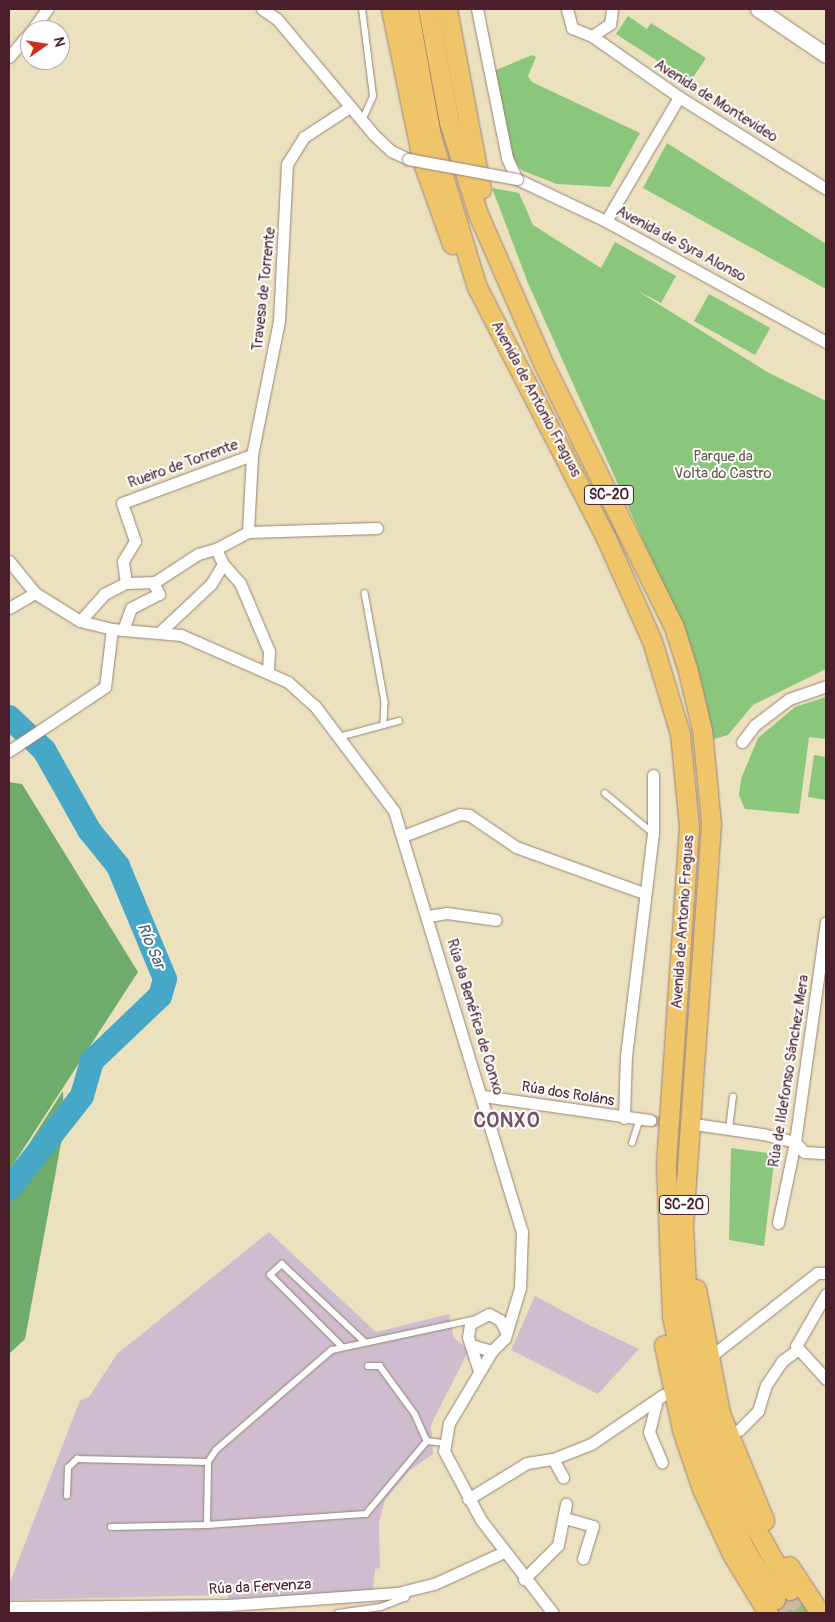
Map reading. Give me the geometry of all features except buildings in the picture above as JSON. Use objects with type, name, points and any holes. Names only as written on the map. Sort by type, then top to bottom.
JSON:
[{"type":"highway","points":[[391,9],[433,197],[461,266],[477,287]]},
{"type":"highway","name":"Avenida de Antonio Fraguas","points":[[408,9],[431,136],[477,287],[606,538],[652,641],[680,734],[689,843],[667,1148],[667,1252],[672,1317],[687,1398],[720,1498],[785,1598]]},
{"type":"highway","name":"Avenida de Antonio Fraguas","points":[[428,9],[460,167],[513,293],[674,627],[702,730],[711,824],[686,1163],[685,1258],[696,1290],[720,1413],[733,1451],[765,1522],[785,1598]]},
{"type":"highway","points":[[447,9],[474,167],[513,293]]},
{"type":"highway","name":"SC-20","points":[[785,1598],[820,1613]]},
{"type":"street","points":[[39,20],[47,9]]},
{"type":"street","name":"Avenida de Syra Alonso","points":[[262,9],[277,19],[362,121],[391,151],[408,159],[517,179],[606,221],[826,342]]},
{"type":"street","points":[[477,9],[507,158],[517,179]]},
{"type":"street","name":"Avenida de Montevideo","points":[[567,9],[572,28],[592,36],[679,97],[826,189]]},
{"type":"street","points":[[592,36],[610,24],[612,9]]},
{"type":"street","points":[[758,9],[826,55]]},
{"type":"street","points":[[9,57],[20,44]]},
{"type":"street","points":[[606,221],[679,97]]},
{"type":"street","name":"Travesa de Torrente","points":[[248,532],[252,454],[279,321],[286,164],[304,137],[350,107]]},
{"type":"street","name":"Rueiro de Torrente","points":[[126,584],[123,562],[135,541],[122,503],[252,454]]},
{"type":"street","points":[[80,621],[104,594],[126,584],[153,582],[198,554],[216,549],[248,532],[376,528]]},
{"type":"street","points":[[216,549],[223,564],[240,582],[270,651],[268,671]]},
{"type":"street","name":"Rúa da Benéfica de Conxo","points":[[9,561],[35,592],[80,621],[118,630],[160,632],[202,642],[268,671],[301,691],[339,737],[389,804],[403,836],[428,916],[522,1231],[523,1265],[516,1301],[501,1344],[492,1351],[479,1371],[444,1443]]},
{"type":"street","points":[[160,632],[211,584],[223,564]]},
{"type":"street","points":[[9,752],[40,728],[105,687],[118,630],[131,608],[159,594],[153,582]]},
{"type":"street","points":[[9,608],[35,592]]},
{"type":"street","points":[[742,742],[755,725],[789,699],[826,686]]},
{"type":"street","points":[[624,1118],[626,1056],[644,893],[653,834],[653,775]]},
{"type":"street","points":[[403,836],[460,814],[469,815],[516,847],[644,893]]},
{"type":"street","points":[[428,916],[447,913],[496,920]]},
{"type":"street","name":"Rúa de Ildefonso Sánchez Mera","points":[[778,1223],[795,1142],[826,922]]},
{"type":"street","name":"Rúa dos Roláns","points":[[483,1096],[645,1120]]},
{"type":"street","points":[[700,1125],[795,1142],[804,1152],[826,1154]]},
{"type":"street","points":[[715,1353],[818,1274],[826,1273]]},
{"type":"street","points":[[826,1294],[797,1340],[797,1350],[826,1379]]},
{"type":"street","points":[[496,1316],[516,1301]]},
{"type":"street","points":[[479,1371],[474,1346],[468,1332],[473,1320],[485,1314],[496,1316],[505,1330]]},
{"type":"street","points":[[474,1346],[492,1351]]},
{"type":"street","points":[[738,1430],[758,1411],[766,1385],[782,1361],[797,1350]]},
{"type":"street","points":[[468,1499],[527,1462],[553,1459],[591,1444],[660,1397],[649,1432],[662,1462]]},
{"type":"street","points":[[444,1443],[447,1461],[468,1499],[524,1579],[553,1613]]},
{"type":"street","points":[[553,1459],[563,1477]]},
{"type":"street","points":[[524,1579],[553,1551],[565,1518],[566,1504]]},
{"type":"street","points":[[565,1518],[593,1526],[583,1558]]},
{"type":"street","name":"Rúa da Fervenza","points":[[9,1607],[229,1605],[409,1591],[504,1552]]},
{"type":"lane","points":[[362,9],[373,96],[362,121]]},
{"type":"lane","points":[[365,593],[385,702],[384,724]]},
{"type":"lane","points":[[339,737],[399,721]]},
{"type":"lane","points":[[605,793],[653,834]]},
{"type":"lane","points":[[729,1129],[733,1097]]},
{"type":"lane","points":[[632,1143],[645,1120]]},
{"type":"lane","points":[[341,1346],[270,1275],[282,1264],[364,1342]]},
{"type":"lane","points":[[207,1525],[208,1462],[235,1431],[341,1346],[453,1322],[473,1320]]},
{"type":"lane","points":[[453,1322],[468,1332]]},
{"type":"lane","points":[[368,1366],[380,1366],[415,1414],[427,1441]]},
{"type":"lane","points":[[427,1441],[444,1443]]},
{"type":"lane","points":[[111,1528],[207,1525],[366,1514],[427,1441]]},
{"type":"lane","points":[[67,1496],[68,1468],[77,1460],[208,1462]]},
{"type":"lane","points":[[338,1613],[351,1613],[381,1607],[405,1598],[409,1591]]},
{"type":"lane","points":[[381,1607],[383,1613]]},
{"type":"shaded area","points":[[269,1232],[376,1332],[449,1314],[454,1338],[469,1350],[431,1425],[433,1454],[410,1470],[385,1500],[379,1523],[380,1568],[375,1569],[373,1591],[228,1599],[227,1595],[9,1600],[9,1585],[80,1400],[89,1397],[117,1354]]},
{"type":"shaded area","points":[[535,1296],[639,1349],[598,1394],[511,1350]]},
{"type":"green space","points":[[628,16],[647,29],[651,23],[706,58],[690,82],[616,34]]},
{"type":"green space","points":[[532,55],[536,57],[528,76],[532,82],[640,133],[610,187],[557,184],[523,171],[514,162],[494,71]]},
{"type":"green space","points":[[667,143],[826,244],[826,289],[643,188]]},
{"type":"green space","name":"Parque da Volta do Castro","points":[[492,188],[519,193],[533,225],[601,268],[615,242],[676,276],[661,303],[636,290],[767,372],[826,401],[826,669],[753,705],[728,735],[714,739],[689,643],[528,283]]},
{"type":"green space","points":[[709,294],[770,328],[755,355],[694,321]]},
{"type":"green space","points":[[826,697],[826,739],[809,737],[799,814],[745,809],[739,795],[741,779],[758,738],[795,707]]},
{"type":"green space","points":[[814,755],[826,757],[826,800],[808,797]]},
{"type":"green space","points":[[9,782],[22,784],[138,972],[9,1171]]},
{"type":"green space","points":[[63,1091],[64,1127],[25,1339],[9,1354],[9,1175]]},
{"type":"green space","points":[[731,1148],[775,1154],[764,1246],[729,1240]]},
{"type":"green space","points":[[804,1597],[814,1613],[780,1613]]},
{"type":"waterway","name":"Río Sar","points":[[9,717],[44,750],[89,830],[118,866],[165,979],[160,996],[92,1061],[82,1096],[9,1189]]},
{"type":"tunnel","points":[[650,1120],[695,1124]]},
{"type":"tunnel","points":[[790,1590],[806,1613]]},
{"type":"tunnel","points":[[775,1599],[784,1613]]},
{"type":"district","name":"CONXO","points":[[507,1120]]}]
